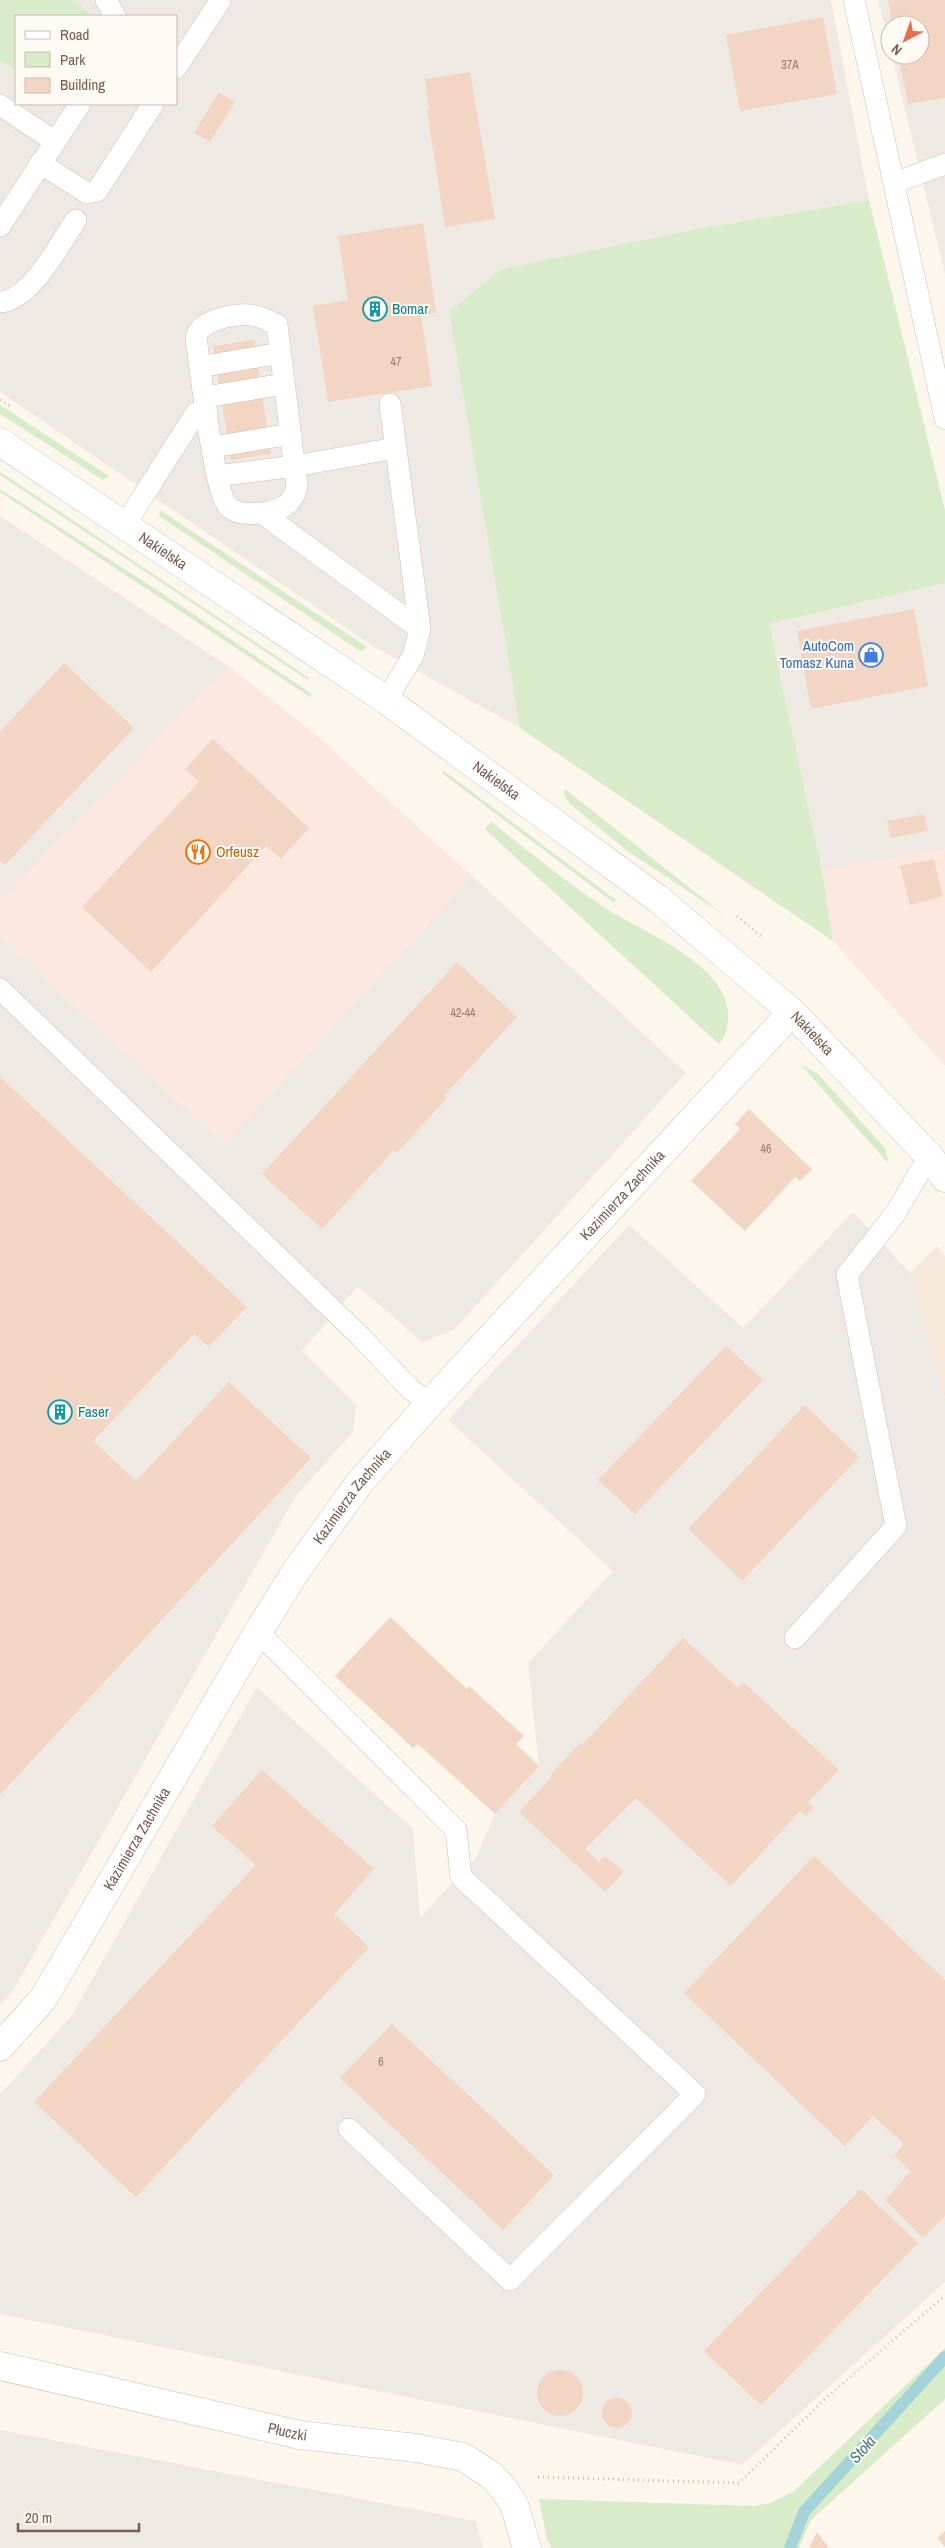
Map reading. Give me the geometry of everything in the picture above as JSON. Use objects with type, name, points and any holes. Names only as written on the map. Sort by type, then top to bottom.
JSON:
[{"type":"street","name":"Nakielska","points":[[0,442],[386,700],[657,898],[792,1012],[928,1156],[945,1178]]},
{"type":"street","name":"Kazimierza Zachnika","points":[[0,2047],[43,1999],[258,1632],[294,1574],[357,1486],[430,1403],[792,1012]]},
{"type":"street","name":"Płuczki","points":[[0,2366],[300,2435],[416,2448],[463,2457],[492,2476],[514,2504],[527,2548]]},
{"type":"lane","points":[[106,0],[114,15]]},
{"type":"lane","points":[[854,0],[945,419]]},
{"type":"lane","points":[[178,65],[220,1]]},
{"type":"lane","points":[[0,105],[54,141]]},
{"type":"lane","points":[[0,226],[79,105]]},
{"type":"lane","points":[[40,163],[87,193],[97,191],[152,105]]},
{"type":"lane","points":[[894,183],[945,164]]},
{"type":"lane","points":[[0,302],[9,302],[27,291],[76,220]]},
{"type":"lane","points":[[250,315],[276,325],[280,353],[297,486],[293,499],[280,510],[239,514],[229,507],[222,498],[200,367],[197,333],[213,320],[250,315]]},
{"type":"lane","points":[[200,367],[280,353]]},
{"type":"lane","points":[[124,526],[196,413],[206,404],[284,384]]},
{"type":"lane","points":[[386,700],[413,656],[420,628],[390,404]]},
{"type":"lane","points":[[213,447],[291,434]]},
{"type":"lane","points":[[217,476],[295,466],[396,448]]},
{"type":"lane","points":[[262,513],[420,628]]},
{"type":"lane","points":[[0,989],[361,1337],[410,1389],[430,1403]]},
{"type":"lane","points":[[795,1638],[896,1526],[847,1275],[895,1214],[928,1156]]},
{"type":"lane","points":[[258,1632],[456,1830],[461,1877],[696,2094],[510,2280],[349,2129]]},
{"type":"path","points":[[492,2476],[739,2483],[827,2397],[945,2296]]},
{"type":"shaded area","points":[[0,0],[831,0],[869,200],[703,228],[449,312],[520,728],[376,648],[0,392]]},
{"type":"shaded area","points":[[878,0],[945,0],[945,274],[894,65],[930,65],[930,15],[882,15]]},
{"type":"shaded area","points":[[0,516],[228,666],[0,902]]},
{"type":"shaded area","points":[[945,583],[945,849],[822,870],[769,624]]},
{"type":"shaded area","points":[[228,666],[313,732],[472,876],[224,1144],[0,937],[0,902]]},
{"type":"shaded area","points":[[945,849],[945,1066],[833,941],[822,870]]},
{"type":"shaded area","points":[[472,876],[686,1073],[454,1330],[422,1342],[358,1286],[302,1351],[356,1405],[353,1432],[296,1496],[12,1992],[0,2005],[0,937],[224,1144]]},
{"type":"shaded area","points":[[853,1212],[910,1273],[945,1399],[945,2282],[742,2465],[0,2314],[0,2094],[71,2017],[257,1687],[413,1829],[420,1918],[476,1858],[495,1814],[539,1766],[528,1663],[613,1571],[448,1420],[629,1225],[743,1328]]},
{"type":"shaded area","points":[[937,1246],[945,1256],[945,1399],[910,1273]]},
{"type":"shaded area","points":[[0,2430],[476,2521],[483,2548],[0,2548]]},
{"type":"green space","points":[[0,0],[73,0],[89,15],[15,15],[15,70],[0,60]]},
{"type":"green space","points":[[869,200],[945,510],[945,583],[769,624],[822,870],[833,941],[520,728],[449,312],[502,269],[703,228]]},
{"type":"green space","points":[[0,405],[109,476],[103,480],[0,414]]},
{"type":"green space","points":[[0,472],[309,678],[308,680],[0,475]]},
{"type":"green space","points":[[0,489],[165,595],[312,694],[310,697],[0,492]]},
{"type":"green space","points":[[160,510],[367,647],[360,651],[159,516]]},
{"type":"green space","points":[[444,771],[616,900],[614,903],[442,773]]},
{"type":"green space","points":[[565,789],[724,915],[626,850],[570,804],[564,795]]},
{"type":"green space","points":[[491,822],[592,899],[663,940],[702,967],[716,983],[726,1001],[727,1027],[725,1036],[719,1044],[485,829]]},
{"type":"green space","points":[[800,1064],[818,1074],[886,1149],[888,1163]]},
{"type":"green space","points":[[945,2348],[945,2399],[811,2520],[799,2548],[552,2548],[547,2540],[539,2499],[754,2506],[771,2503],[794,2491]]},
{"type":"building","points":[[888,0],[945,0],[945,98],[908,104],[900,65],[930,65],[930,15],[890,15]]},
{"type":"building","points":[[823,17],[837,94],[740,111],[726,35]]},
{"type":"building","points":[[470,72],[495,219],[445,227],[427,110],[429,110],[425,79]]},
{"type":"building","points":[[219,92],[235,102],[210,142],[194,133]]},
{"type":"building","name":"Bomar","points":[[423,223],[436,313],[421,315],[432,386],[328,402],[313,306],[348,300],[338,236]]},
{"type":"building","points":[[254,340],[271,454],[231,460],[213,346]]},
{"type":"building","points":[[914,609],[928,686],[811,709],[797,631]]},
{"type":"building","points":[[64,663],[134,728],[5,865],[0,860],[0,732]]},
{"type":"building","name":"Orfeusz","points":[[213,739],[309,828],[281,859],[266,846],[151,972],[82,907],[199,782],[185,769]]},
{"type":"building","points":[[924,814],[928,831],[891,838],[887,821]]},
{"type":"building","points":[[934,859],[943,896],[910,905],[900,866]]},
{"type":"building","points":[[457,962],[517,1017],[444,1096],[447,1098],[397,1153],[394,1150],[322,1229],[262,1174]]},
{"type":"building","name":"Faser","points":[[0,1077],[247,1307],[209,1347],[194,1334],[93,1441],[136,1481],[229,1382],[311,1458],[0,1795]]},
{"type":"building","points":[[749,1109],[812,1169],[800,1181],[795,1177],[745,1231],[691,1181],[740,1129],[735,1124]]},
{"type":"building","points":[[726,1346],[763,1380],[635,1514],[598,1480]]},
{"type":"building","points":[[805,1405],[859,1457],[742,1581],[688,1529]]},
{"type":"building","points":[[390,1617],[467,1689],[469,1686],[524,1736],[516,1744],[539,1766],[495,1814],[418,1744],[413,1748],[335,1676]]},
{"type":"building","points":[[683,1638],[738,1688],[743,1682],[839,1770],[808,1802],[813,1808],[806,1816],[800,1811],[731,1886],[636,1798],[585,1849],[599,1862],[605,1856],[624,1872],[605,1892],[519,1812],[552,1777],[550,1775],[580,1743],[582,1745]]},
{"type":"building","points":[[262,1770],[374,1869],[334,1914],[369,1947],[136,2197],[34,2102],[256,1865],[212,1826]]},
{"type":"building","points":[[814,1856],[945,1980],[945,2216],[923,2238],[885,2200],[911,2171],[894,2155],[904,2144],[873,2116],[845,2146],[684,1993]]},
{"type":"building","points":[[392,2024],[554,2175],[503,2230],[340,2078]]},
{"type":"building","points":[[861,2189],[918,2243],[761,2405],[704,2351]]},
{"type":"building","points":[[560,2370],[573,2374],[579,2380],[583,2393],[579,2406],[573,2412],[560,2416],[547,2412],[541,2406],[537,2393],[541,2380],[547,2374]]},
{"type":"building","points":[[617,2398],[627,2403],[632,2413],[627,2423],[617,2428],[607,2423],[602,2413],[607,2403]]},
{"type":"building","points":[[945,2531],[945,2547],[937,2538]]},
{"type":"building","points":[[817,2532],[829,2548],[809,2548]]},
{"type":"waterway","name":"Stoła","points":[[790,2548],[804,2512],[945,2357]]},
{"type":"place","name":"Bomar","points":[[375,309]]},
{"type":"place","name":"AutoCom Tomasz Kuna","points":[[871,655]]},
{"type":"place","name":"Orfeusz","points":[[198,852]]},
{"type":"place","name":"Faser","points":[[60,1412]]}]
